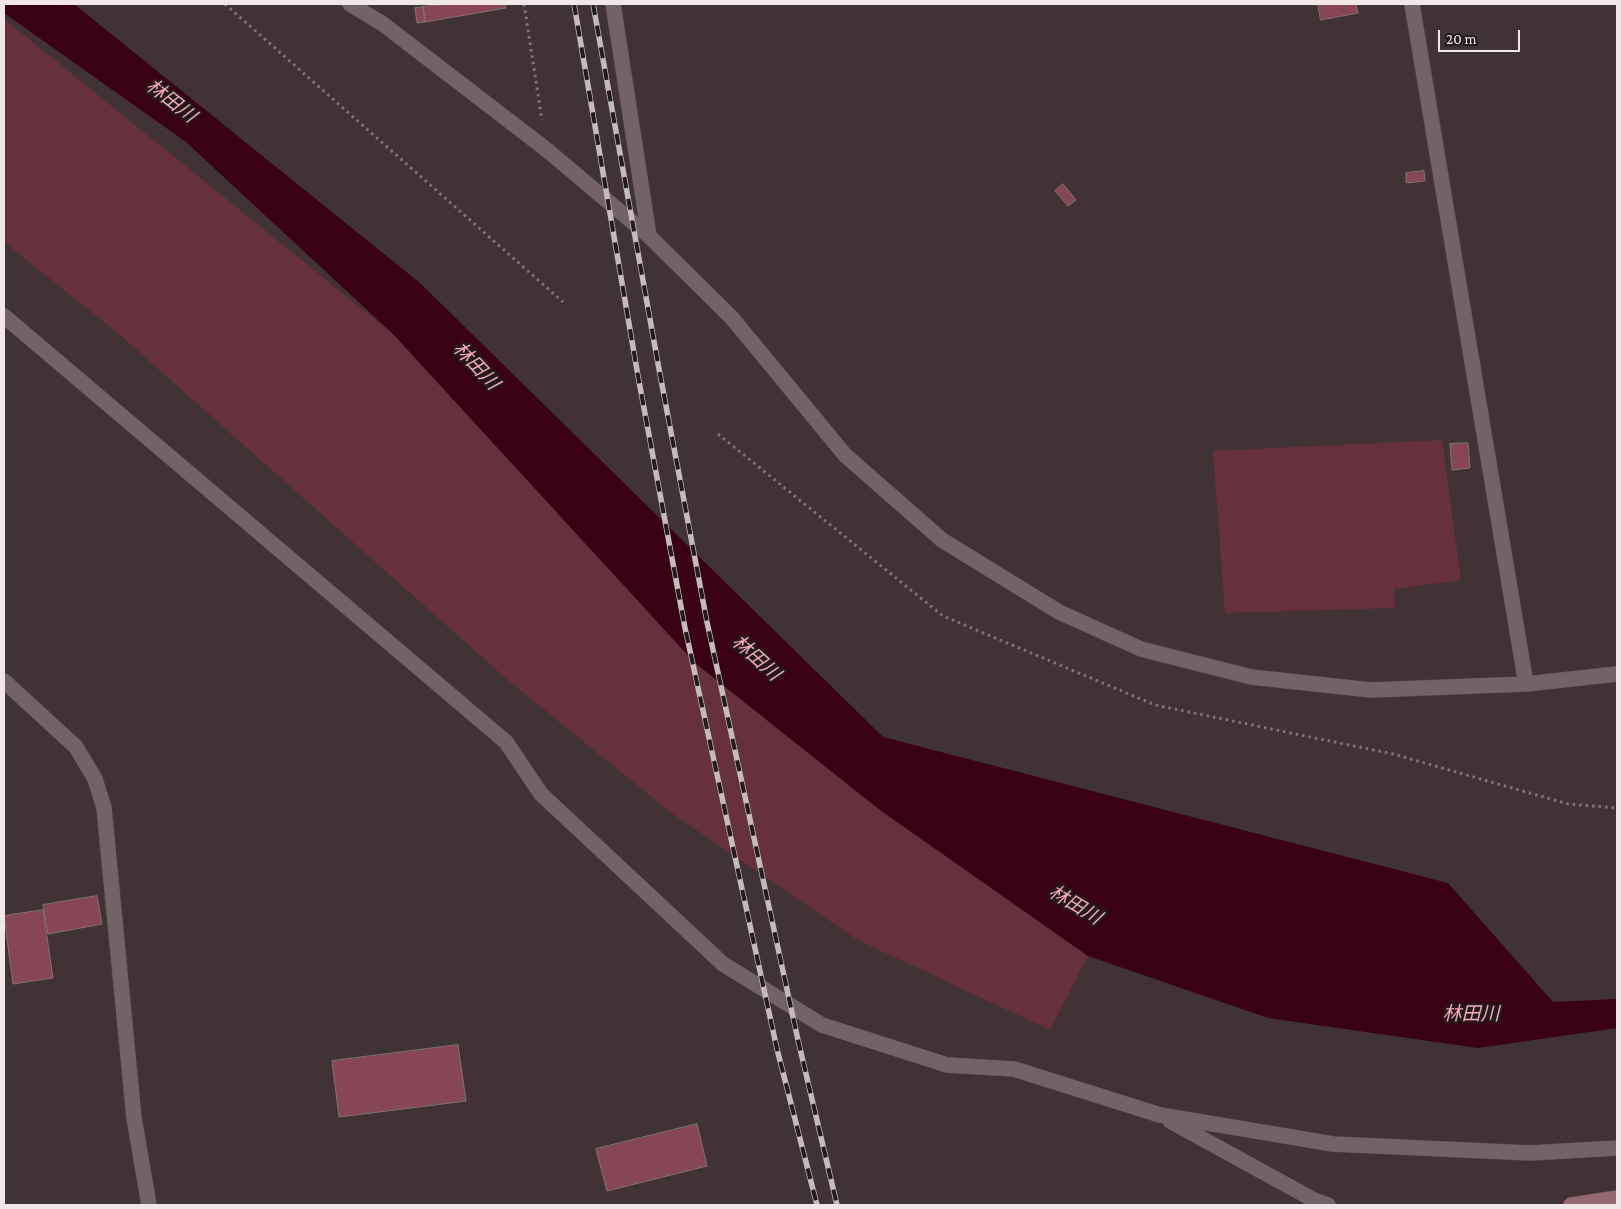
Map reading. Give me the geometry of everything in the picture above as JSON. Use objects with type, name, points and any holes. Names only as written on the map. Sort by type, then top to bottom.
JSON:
[{"type":"main road","points":[[1571,1205],[1617,1198]]},
{"type":"street","points":[[350,4],[383,24],[547,150],[649,236],[732,318],[845,455],[942,540],[1059,612],[1141,649],[1251,677],[1371,690],[1526,684],[1617,674]]},
{"type":"street","points":[[613,4],[649,236]]},
{"type":"street","points":[[1412,4],[1526,684]]},
{"type":"street","points":[[4,316],[506,742],[541,794],[723,964],[822,1025],[947,1065],[1014,1069],[1160,1115],[1332,1144],[1530,1153],[1617,1148]]},
{"type":"street","points":[[4,681],[76,747],[95,779],[104,808],[134,1118],[149,1205]]},
{"type":"street","points":[[1160,1115],[1314,1200],[1328,1205]]},
{"type":"path","points":[[225,4],[564,302]]},
{"type":"path","points":[[524,4],[547,150]]},
{"type":"shaded area","points":[[4,19],[393,334],[695,663],[880,810],[1088,956],[1050,1030],[858,940],[670,812],[509,681],[120,335],[4,242]]},
{"type":"shaded area","points":[[1442,440],[1461,580],[1394,589],[1395,608],[1225,613],[1213,451]]},
{"type":"water","name":"林田川","points":[[4,4],[74,4],[420,283],[883,737],[1448,883],[1553,1002],[1617,999],[1617,1028],[1478,1048],[1268,1018],[1088,956],[880,810],[695,663],[393,334],[186,142],[4,13]]},
{"type":"building","points":[[443,4],[505,4],[506,8],[425,22],[423,7]]},
{"type":"building","points":[[1318,4],[1356,4],[1358,13],[1321,20]]},
{"type":"building","points":[[423,7],[425,22],[417,23],[415,8]]},
{"type":"building","points":[[1424,171],[1425,181],[1406,183],[1406,173]]},
{"type":"building","points":[[1063,184],[1076,200],[1068,206],[1055,191]]},
{"type":"building","points":[[1468,443],[1470,468],[1452,470],[1450,444]]},
{"type":"building","points":[[97,896],[102,924],[48,934],[43,905]]},
{"type":"building","points":[[43,910],[53,978],[13,984],[4,916]]},
{"type":"building","points":[[458,1045],[466,1101],[339,1117],[332,1061]]},
{"type":"building","points":[[697,1124],[707,1166],[607,1191],[596,1149]]},
{"type":"railway","points":[[574,4],[638,376],[685,628],[777,1049],[817,1205]]},
{"type":"railway","points":[[593,4],[707,622],[798,1040],[837,1205]]}]
